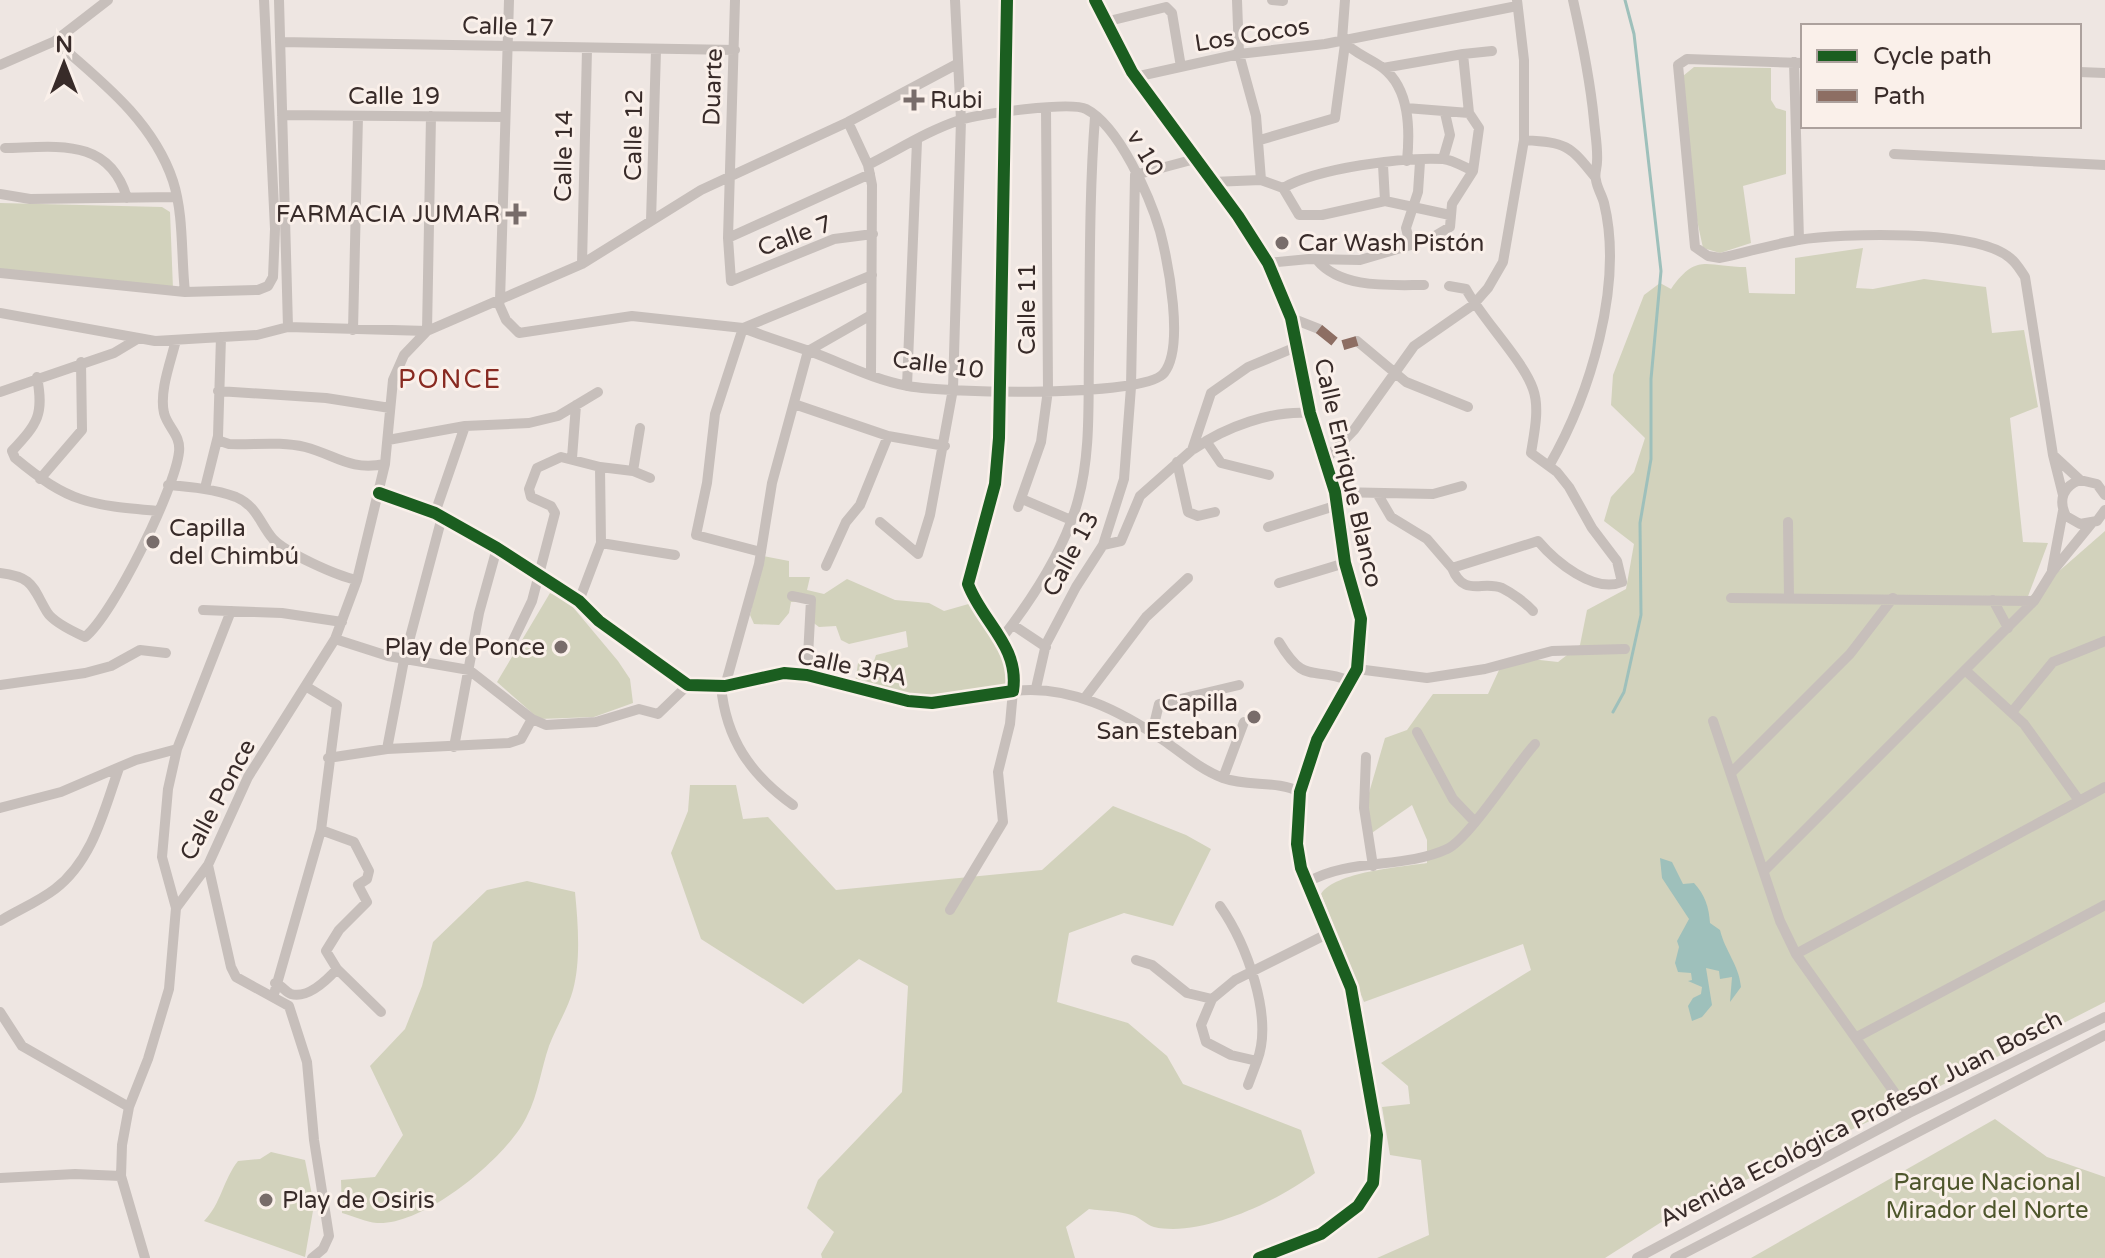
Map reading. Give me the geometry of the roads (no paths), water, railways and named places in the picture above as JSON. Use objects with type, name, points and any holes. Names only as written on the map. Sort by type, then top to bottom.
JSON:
[{"type":"street","points":[[0,65],[55,41],[108,0]]},
{"type":"street","points":[[0,273],[185,292],[258,290],[273,277],[275,229],[264,0]]},
{"type":"street","points":[[279,0],[288,327]]},
{"type":"street","points":[[499,302],[510,46],[509,0]]},
{"type":"street","name":"Duarte","points":[[733,281],[728,238],[735,0]]},
{"type":"street","points":[[880,522],[918,554],[945,446],[953,389],[961,120],[955,0]]},
{"type":"street","points":[[950,910],[1003,822],[998,772],[1010,724],[1016,677],[1002,638],[968,584],[995,484],[1007,0]]},
{"type":"street","name":"Calle Enrique Blanco","points":[[1095,0],[1135,77],[1268,263],[1291,318],[1310,413],[1327,458],[1335,492],[1345,563],[1361,619],[1357,669],[1317,740],[1300,792],[1297,844],[1308,882],[1348,979],[1377,1135],[1373,1183],[1358,1206],[1321,1234],[1259,1258]]},
{"type":"street","points":[[1237,0],[1239,54],[1260,140],[1258,165],[1261,180]]},
{"type":"street","points":[[1260,140],[1335,118],[1339,108],[1345,0]]},
{"type":"street","points":[[1573,0],[1589,70],[1597,161],[1595,177]]},
{"type":"street","points":[[1327,458],[1354,430],[1414,346],[1473,305],[1488,288],[1503,262],[1524,140],[1524,60],[1517,3]]},
{"type":"street","name":"Los Cocos","points":[[1135,77],[1239,54],[1343,42],[1517,3]]},
{"type":"street","points":[[1105,22],[1166,7],[1172,13],[1181,67]]},
{"type":"street","points":[[55,41],[127,105],[155,145],[173,182],[185,292]]},
{"type":"street","name":"Calle 17","points":[[280,42],[735,50]]},
{"type":"street","points":[[1343,42],[1383,68],[1400,88],[1406,108],[1407,161]]},
{"type":"street","name":"Calle 14","points":[[582,264],[587,49]]},
{"type":"street","name":"Calle 12","points":[[651,221],[656,50]]},
{"type":"street","points":[[1383,68],[1492,51]]},
{"type":"street","points":[[1268,263],[1360,260],[1443,233],[1450,227],[1450,215],[1464,182],[1473,171],[1479,128],[1472,115],[1463,54]]},
{"type":"street","points":[[1799,240],[1798,63],[1681,61],[1677,70],[1695,247],[1708,256],[1720,258],[1799,240],[1865,234],[1954,239],[1992,247],[2010,258],[2025,277],[2053,455],[2063,495],[2052,572]]},
{"type":"street","points":[[0,313],[139,338],[176,340],[257,335],[288,327],[427,331],[582,264],[730,175],[746,171],[848,122],[957,64]]},
{"type":"street","points":[[2081,72],[2105,73]]},
{"type":"street","name":"v 10","points":[[728,238],[961,120],[1064,104],[1085,108],[1121,147],[1155,216],[1164,247],[1174,338],[1172,360],[1163,375],[1131,387],[1089,390]]},
{"type":"street","name":"Calle 11","points":[[1046,108],[1048,390],[1041,442],[1020,503],[1071,520]]},
{"type":"street","points":[[1406,108],[1472,115]]},
{"type":"street","points":[[1443,159],[1450,135],[1445,113]]},
{"type":"street","name":"Calle 19","points":[[282,115],[505,117]]},
{"type":"street","points":[[353,330],[358,116]]},
{"type":"street","points":[[427,331],[431,116]]},
{"type":"street","points":[[1002,638],[1045,574],[1078,501],[1089,390],[1091,171],[1095,117]]},
{"type":"street","points":[[848,122],[869,169],[873,234],[871,375]]},
{"type":"street","points":[[1524,140],[1558,142],[1573,149],[1595,177],[1604,203],[1608,236],[1607,288],[1600,339],[1568,433],[1549,466]]},
{"type":"street","points":[[907,386],[917,141]]},
{"type":"street","points":[[5,148],[74,149],[100,155],[116,173],[127,198]]},
{"type":"street","points":[[1894,154],[2105,165]]},
{"type":"street","points":[[1135,175],[1195,159]]},
{"type":"street","points":[[1283,188],[1318,174],[1407,161],[1443,159],[1473,171]]},
{"type":"street","points":[[1410,244],[1406,228],[1418,192],[1420,162]]},
{"type":"street","points":[[1383,165],[1385,201]]},
{"type":"street","name":"Calle 13","points":[[1036,688],[1046,647],[1076,587],[1103,545],[1118,508],[1127,465],[1135,175]]},
{"type":"street","points":[[1212,182],[1261,180],[1283,188],[1299,215],[1322,215],[1385,201],[1450,215]]},
{"type":"street","points":[[0,194],[30,199],[175,197]]},
{"type":"street","name":"Calle 7","points":[[733,281],[834,239],[873,234]]},
{"type":"street","points":[[1317,260],[1322,267],[1356,281],[1424,285]]},
{"type":"street","points":[[761,552],[696,535],[707,483],[715,414],[743,328],[872,275]]},
{"type":"street","points":[[1449,286],[1463,286],[1473,305],[1533,387],[1531,453],[1569,487],[1592,528],[1617,561],[1622,582],[1616,585],[1589,580],[1549,553],[1538,541],[1452,568]]},
{"type":"street","name":"Calle 10","points":[[499,302],[506,320],[519,333],[632,316],[743,328],[907,386],[998,391],[1089,390]]},
{"type":"street","points":[[793,805],[756,775],[733,742],[723,712],[723,686],[761,552],[772,483],[808,351],[871,315]]},
{"type":"street","points":[[1291,318],[1319,329]]},
{"type":"street","name":"Calle Ponce","points":[[176,908],[208,865],[248,777],[335,639],[357,580],[379,493],[388,440],[393,380],[404,355],[427,331]]},
{"type":"street","points":[[205,488],[217,440],[221,337]]},
{"type":"street","points":[[0,392],[114,353],[139,338]]},
{"type":"street","points":[[0,573],[17,576],[34,585],[47,613],[85,637],[97,628],[107,607],[122,589],[158,511],[179,450],[178,436],[164,413],[168,370],[176,340]]},
{"type":"street","points":[[1357,341],[1406,382],[1468,407]]},
{"type":"street","points":[[1192,450],[1211,393],[1248,367],[1296,347]]},
{"type":"street","points":[[40,479],[82,430],[81,362]]},
{"type":"street","points":[[37,377],[41,397],[37,423],[12,454],[40,479],[70,498],[91,505],[158,511]]},
{"type":"street","points":[[218,391],[326,398],[390,408]]},
{"type":"street","points":[[388,440],[465,426],[529,423],[558,416],[598,392]]},
{"type":"street","points":[[794,404],[888,436],[945,446]]},
{"type":"street","points":[[572,458],[576,405]]},
{"type":"street","points":[[1103,545],[1121,541],[1140,496],[1177,462],[1206,441],[1281,414],[1310,413]]},
{"type":"street","points":[[387,749],[438,515],[465,426]]},
{"type":"street","points":[[633,471],[640,428]]},
{"type":"street","points":[[826,566],[846,522],[860,505],[888,436]]},
{"type":"street","points":[[217,440],[229,444],[306,448],[359,466],[385,464]]},
{"type":"street","points":[[1206,441],[1221,463],[1269,475]]},
{"type":"street","points":[[2053,455],[2080,480],[2101,485],[2105,495]]},
{"type":"street","points":[[508,651],[525,618],[555,513],[551,506],[531,497],[529,489],[537,468],[561,457],[633,471],[650,478]]},
{"type":"street","points":[[1177,462],[1188,512],[1198,516],[1215,512]]},
{"type":"street","points":[[579,601],[601,543],[600,467]]},
{"type":"street","points":[[2063,495],[2070,485],[2080,480]]},
{"type":"street","points":[[168,485],[205,488],[244,502],[260,515],[275,541],[318,567],[357,580]]},
{"type":"street","points":[[1335,492],[1433,494],[1462,486]]},
{"type":"street","points":[[335,639],[404,660],[469,670],[532,719],[546,725],[609,720],[639,709],[658,714],[688,685],[599,621],[579,601],[497,548],[438,515],[379,493]]},
{"type":"street","points":[[1377,493],[1391,517],[1427,539],[1460,582],[1480,589],[1504,589],[1533,611]]},
{"type":"street","points":[[1268,527],[1338,505]]},
{"type":"street","points":[[2063,511],[2075,523],[2091,524]]},
{"type":"street","points":[[1764,871],[2034,601],[2052,572],[2105,511]]},
{"type":"street","points":[[1788,522],[1789,598]]},
{"type":"street","points":[[601,543],[675,555]]},
{"type":"street","points":[[454,747],[479,613],[497,548]]},
{"type":"street","points":[[1279,583],[1345,563]]},
{"type":"street","points":[[1084,699],[1146,617],[1188,578]]},
{"type":"street","points":[[792,596],[811,600],[807,675]]},
{"type":"street","points":[[1731,598],[2034,601]]},
{"type":"street","points":[[1731,773],[1850,654],[1893,598]]},
{"type":"street","points":[[1993,600],[2008,628]]},
{"type":"street","points":[[203,610],[282,613],[342,622]]},
{"type":"street","points":[[145,1258],[121,1176],[122,1145],[129,1107],[148,1059],[169,989],[176,908],[162,857],[168,789],[177,749],[231,611]]},
{"type":"street","points":[[1013,625],[1046,647]]},
{"type":"street","points":[[2012,712],[2053,662],[2105,640]]},
{"type":"street","points":[[1279,642],[1290,660],[1307,674],[1350,681]]},
{"type":"street","points":[[1357,669],[1427,678],[1485,669],[1552,651],[1625,649]]},
{"type":"street","points":[[0,685],[85,673],[111,666],[140,650],[166,653]]},
{"type":"street","points":[[1965,670],[2012,712],[2078,799]]},
{"type":"street","name":"Calle 3RA","points":[[688,685],[723,686],[784,673],[807,675],[908,701],[932,703],[1036,688],[1067,691],[1152,733],[1223,778]]},
{"type":"street","points":[[1152,733],[1159,704],[1239,685]]},
{"type":"street","points":[[274,989],[305,896],[321,830],[337,705],[307,687]]},
{"type":"street","points":[[328,758],[387,749],[509,743],[521,739],[532,719]]},
{"type":"street","points":[[1713,721],[1780,921],[1796,954],[1909,1113]]},
{"type":"street","points":[[1244,722],[1223,778],[1285,786],[1300,792]]},
{"type":"street","points":[[1417,732],[1453,799],[1474,821]]},
{"type":"street","points":[[1308,882],[1340,871],[1450,848],[1535,744]]},
{"type":"street","points":[[0,808],[61,792],[177,749]]},
{"type":"street","points":[[1366,757],[1364,808],[1373,866]]},
{"type":"street","points":[[0,921],[40,900],[71,875],[95,834],[119,768]]},
{"type":"street","points":[[1796,954],[2105,787]]},
{"type":"street","points":[[321,830],[354,842],[369,871],[367,879],[358,885],[367,902],[365,908],[339,930],[326,951],[337,969],[381,1012]]},
{"type":"street","points":[[208,865],[231,967],[245,983],[291,994],[307,993],[337,969]]},
{"type":"street","points":[[1857,1037],[2105,905]]},
{"type":"street","points":[[1220,906],[1252,973],[1263,1034],[1248,1085]]},
{"type":"street","points":[[1257,1061],[1231,1055],[1206,1042],[1201,1025],[1212,999],[1235,980],[1329,933]]},
{"type":"street","points":[[1136,960],[1152,965],[1187,993],[1212,999]]},
{"type":"street","points":[[274,989],[289,1006],[307,1062],[314,1140],[329,1236],[323,1249],[312,1258]]},
{"type":"street","points":[[0,1012],[22,1046],[129,1107]]},
{"type":"street","name":"Avenida Ecológica Profesor Juan Bosch","points":[[1637,1258],[1909,1113],[2105,1017]]},
{"type":"street","name":"Avenida Ecológica Profesor Juan Bosch","points":[[1675,1258],[2105,1035]]},
{"type":"street","points":[[0,1178],[121,1176]]},
{"type":"water","points":[[1660,858],[1672,862],[1683,884],[1694,883],[1701,892],[1710,923],[1720,930],[1740,979],[1741,987],[1730,1002],[1732,977],[1720,979],[1719,971],[1706,968],[1712,1005],[1702,1017],[1692,1021],[1688,1006],[1693,998],[1701,994],[1702,987],[1688,981],[1692,980],[1691,973],[1678,972],[1675,963],[1679,947],[1677,941],[1689,919],[1662,878]]},
{"type":"waterway","points":[[1613,712],[1624,692],[1641,615],[1640,523],[1651,459],[1651,379],[1661,271],[1634,34],[1625,0]]},
{"type":"place","name":"Rubi","points":[[914,100]]},
{"type":"place","name":"FARMACIA JUMAR","points":[[516,214]]},
{"type":"place","name":"Car Wash Pistón","points":[[1282,243]]},
{"type":"place","name":"Capilla del Chimbú","points":[[153,542]]},
{"type":"place","name":"Play de Ponce","points":[[561,647]]},
{"type":"place","name":"Capilla San Esteban","points":[[1254,717]]},
{"type":"place","name":"Play de Osiris","points":[[266,1200]]},
{"type":"district","name":"PONCE","points":[[450,379]]},
{"type":"park label","name":"Parque Nacional Mirador del Norte","points":[[1987,1196]]}]
